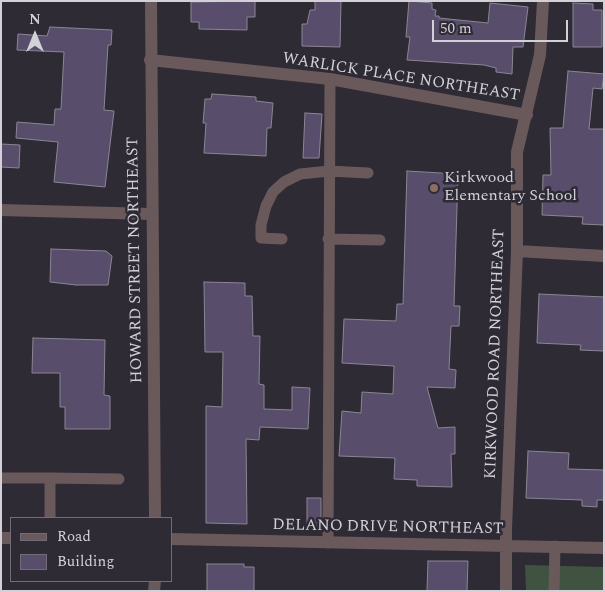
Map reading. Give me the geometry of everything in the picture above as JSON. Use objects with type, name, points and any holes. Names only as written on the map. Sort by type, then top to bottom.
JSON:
[{"type":"street","name":"HOWARD STREET NORTHEAST","points":[[151,1],[155,517]]},
{"type":"street","name":"KIRKWOOD ROAD NORTHEAST","points":[[506,591],[505,546],[517,251],[517,152],[540,55],[543,1]]},
{"type":"street","name":"WARLICK PLACE NORTHEAST","points":[[150,60],[330,79],[527,115]]},
{"type":"street","points":[[1,210],[152,214]]},
{"type":"street","points":[[517,251],[604,256]]},
{"type":"street","name":"DELANO DRIVE NORTHEAST","points":[[172,539],[604,548]]},
{"type":"lane","points":[[328,543],[330,79]]},
{"type":"lane","points":[[282,239],[261,238],[261,225],[266,206],[273,192],[284,182],[300,174],[329,172],[368,173]]},
{"type":"lane","points":[[328,239],[380,240]]},
{"type":"lane","points":[[1,478],[119,479]]},
{"type":"lane","points":[[50,478],[50,517]]},
{"type":"lane","points":[[554,591],[555,546]]},
{"type":"green space","points":[[525,565],[604,567],[604,591],[526,591]]},
{"type":"building","points":[[255,1],[255,17],[247,17],[247,30],[199,29],[199,22],[191,22],[191,2]]},
{"type":"building","points":[[315,1],[341,1],[340,47],[302,46],[302,24],[307,24],[310,10],[315,10]]},
{"type":"building","points":[[409,1],[432,3],[432,9],[436,10],[435,16],[439,16],[439,18],[488,23],[490,3],[528,7],[523,47],[513,47],[512,74],[496,72],[496,68],[484,65],[407,60],[410,37],[406,37]]},
{"type":"building","points":[[573,3],[593,4],[593,10],[602,10],[602,47],[573,47]]},
{"type":"building","points":[[50,27],[112,30],[111,45],[108,45],[104,110],[114,111],[105,187],[54,182],[58,142],[16,138],[17,122],[54,125],[55,109],[61,109],[64,52],[17,50],[18,34],[47,36]]},
{"type":"building","points":[[568,71],[604,74],[602,89],[593,88],[589,129],[604,129],[604,225],[582,224],[583,217],[542,215],[543,175],[551,175],[550,128],[563,128]]},
{"type":"building","points":[[212,94],[256,97],[256,101],[273,103],[271,128],[267,128],[266,156],[204,153],[206,123],[203,123],[205,99],[211,99]]},
{"type":"building","points":[[305,113],[322,114],[319,158],[303,158]]},
{"type":"building","points":[[1,144],[20,145],[19,168],[1,167]]},
{"type":"building","points":[[407,171],[458,174],[454,306],[460,306],[459,326],[451,326],[449,369],[456,370],[455,388],[427,387],[438,428],[455,427],[455,454],[451,454],[452,487],[417,486],[417,480],[394,479],[395,458],[339,456],[342,411],[361,413],[362,392],[393,394],[394,366],[342,363],[344,319],[396,321],[397,304],[403,304]]},
{"type":"building","points":[[51,249],[106,251],[112,256],[108,285],[76,285],[50,282]]},
{"type":"building","points":[[204,282],[245,283],[245,296],[252,296],[253,336],[260,336],[259,384],[264,385],[264,409],[292,410],[292,387],[310,388],[308,429],[260,427],[259,440],[246,439],[247,524],[206,523],[206,406],[222,407],[223,352],[205,352]]},
{"type":"building","points":[[539,294],[604,297],[604,351],[580,350],[581,345],[537,343]]},
{"type":"building","points":[[33,338],[105,340],[104,395],[110,396],[110,429],[65,429],[65,407],[60,407],[60,373],[32,373]]},
{"type":"building","points":[[528,451],[569,453],[568,469],[604,470],[604,500],[597,500],[597,507],[582,506],[582,500],[526,498]]},
{"type":"building","points":[[307,498],[321,498],[321,526],[307,526]]},
{"type":"building","points":[[428,561],[468,561],[467,591],[427,591]]},
{"type":"building","points":[[207,564],[244,564],[244,567],[254,567],[254,591],[207,591]]},
{"type":"place","name":"Kirkwood Elementary School","points":[[434,188]]}]
